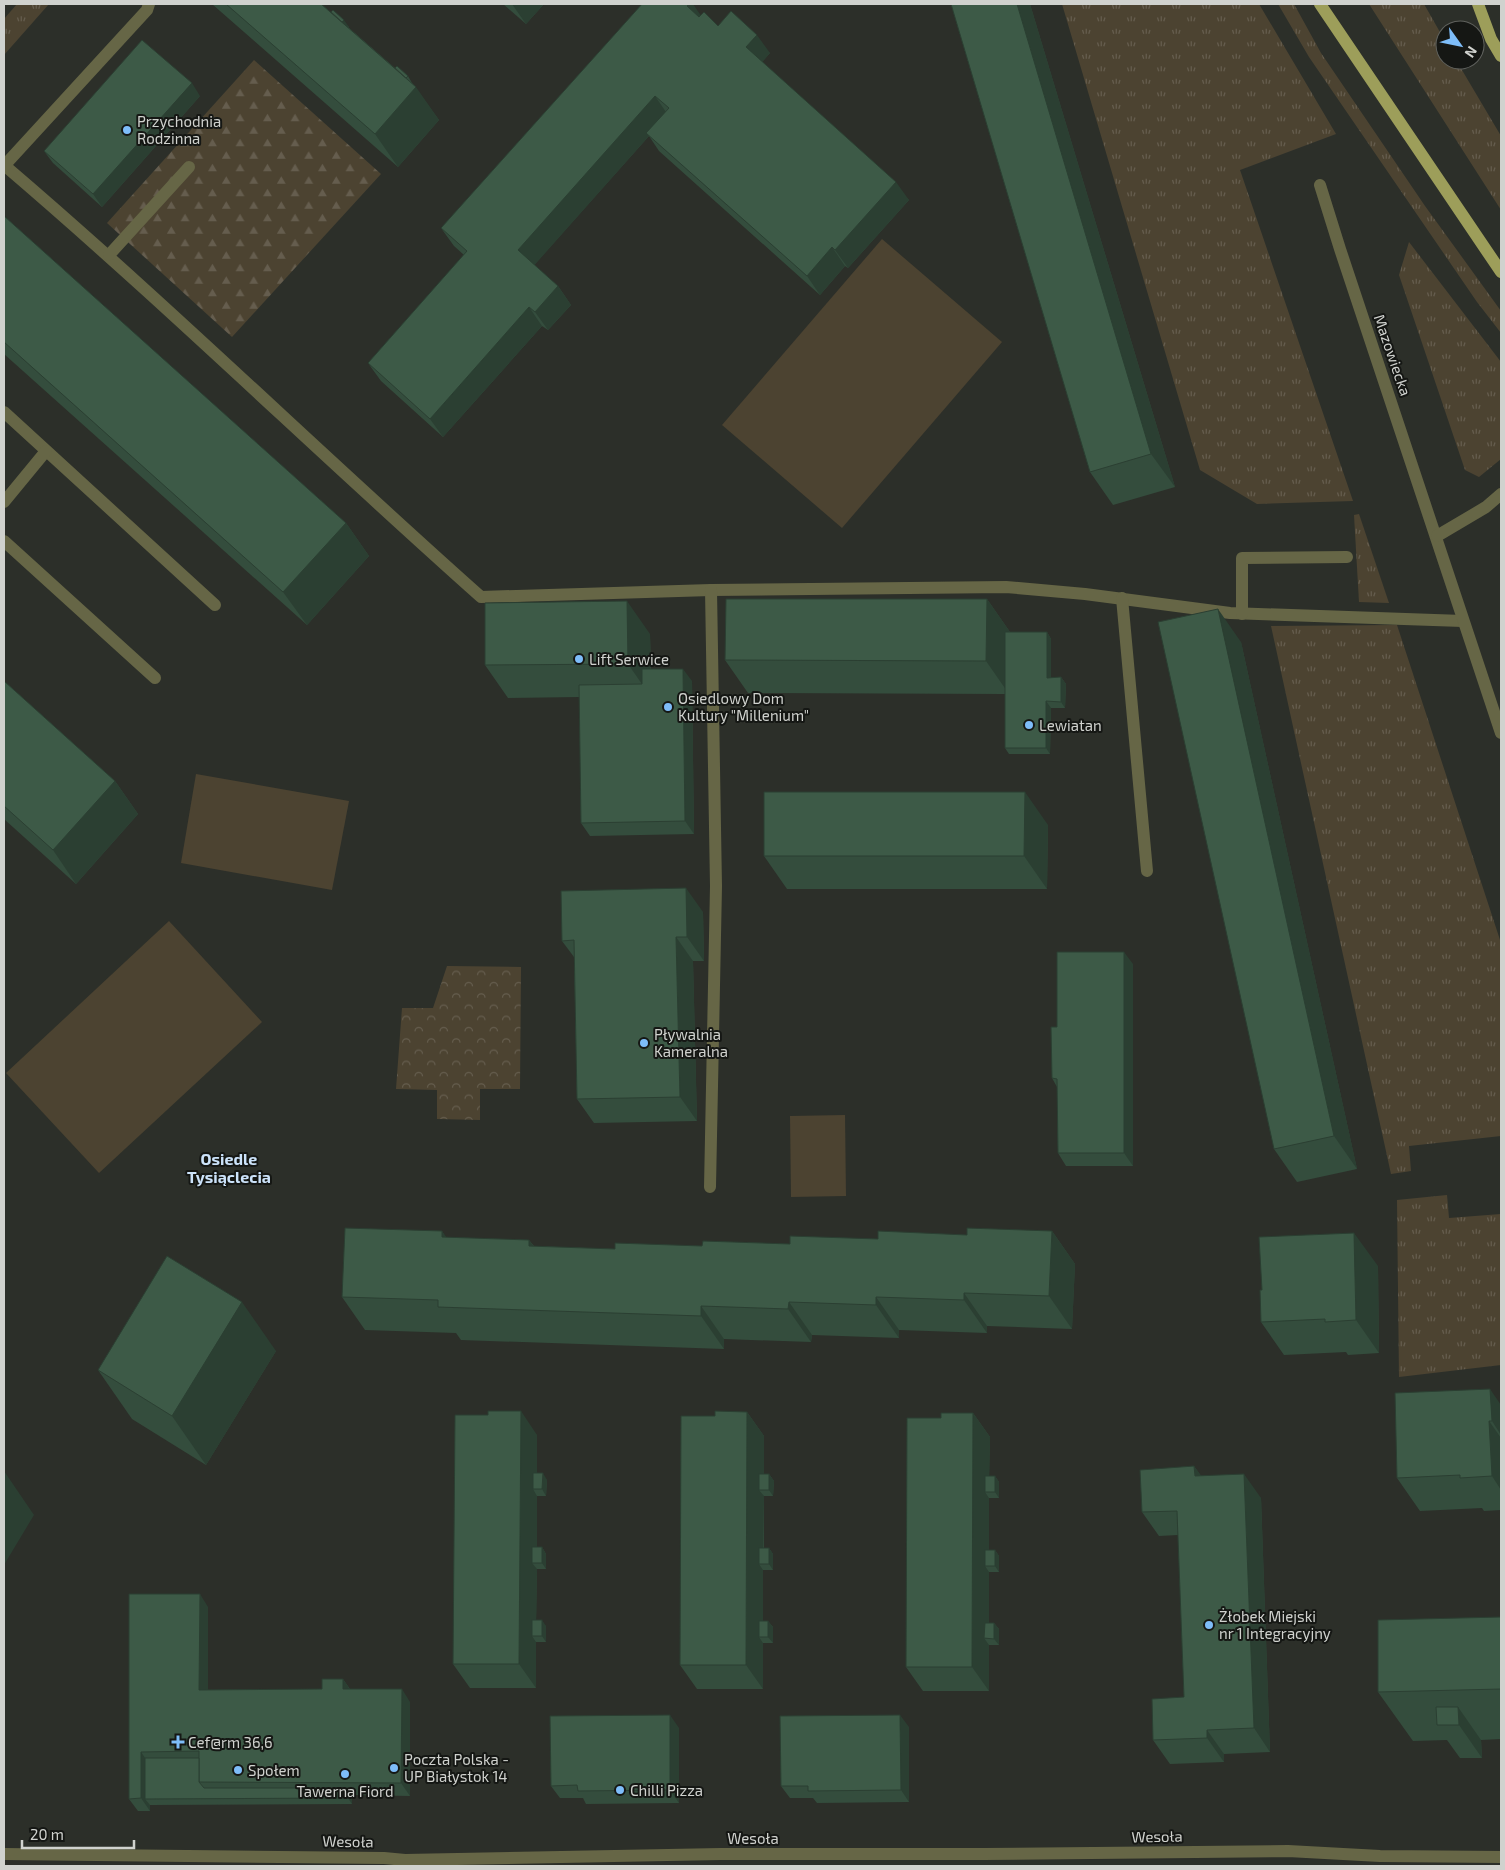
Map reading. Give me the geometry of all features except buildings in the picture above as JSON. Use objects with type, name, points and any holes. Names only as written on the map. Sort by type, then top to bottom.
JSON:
[{"type":"main road","points":[[1320,4],[1501,272]]},
{"type":"main road","points":[[1478,4],[1491,39],[1501,56]]},
{"type":"street","points":[[148,4],[147,10],[4,166],[109,255],[222,358],[409,534],[481,597],[711,590],[1006,587],[1122,598],[1242,614],[1463,622]]},
{"type":"street","points":[[109,255],[189,167]]},
{"type":"street","name":"Mazowiecka","points":[[1320,184],[1501,733]]},
{"type":"street","points":[[4,412],[215,605]]},
{"type":"street","points":[[4,502],[46,451]]},
{"type":"street","points":[[1437,536],[1486,507],[1501,494]]},
{"type":"street","points":[[4,541],[154,678]]},
{"type":"street","points":[[1242,614],[1242,558],[1347,557]]},
{"type":"street","points":[[710,1187],[716,886],[711,590]]},
{"type":"street","points":[[1122,598],[1147,871]]},
{"type":"street","name":"Wesoła","points":[[4,1854],[384,1858],[405,1863],[721,1854],[1288,1851],[1380,1856],[1501,1857]]},
{"type":"green space","points":[[17,4],[49,4],[4,55],[4,19]]},
{"type":"green space","points":[[1062,4],[1259,4],[1336,134],[1240,170],[1353,501],[1257,504],[1200,470]]},
{"type":"green space","points":[[1278,4],[1294,4],[1321,53],[1425,206],[1501,311],[1501,333],[1477,302],[1309,57]]},
{"type":"green space","points":[[1369,4],[1424,4],[1435,23],[1435,70],[1462,70],[1501,136],[1501,210]]},
{"type":"green space","points":[[254,60],[381,174],[232,337],[107,223]]},
{"type":"green space","points":[[882,239],[1002,342],[842,528],[722,425]]},
{"type":"green space","points":[[1409,242],[1501,362],[1501,459],[1479,477],[1465,470],[1399,275]]},
{"type":"green space","points":[[1359,514],[1389,603],[1359,602],[1354,515]]},
{"type":"green space","points":[[1397,625],[1501,943],[1501,1136],[1409,1146],[1411,1171],[1391,1174],[1271,626]]},
{"type":"green space","points":[[196,774],[349,801],[332,890],[181,863]]},
{"type":"green space","points":[[169,921],[262,1022],[99,1173],[6,1073]]},
{"type":"green space","points":[[447,966],[521,967],[520,1089],[480,1089],[480,1120],[437,1119],[437,1090],[396,1089],[402,1008],[433,1008]]},
{"type":"green space","points":[[845,1115],[846,1196],[791,1197],[790,1116]]},
{"type":"green space","points":[[1447,1195],[1449,1218],[1501,1214],[1501,1365],[1399,1377],[1397,1200]]},
{"type":"place","name":"Przychodnia Rodzinna","points":[[127,130]]},
{"type":"place","name":"Lift Serwice","points":[[579,659]]},
{"type":"place","name":"Osiedlowy Dom Kultury \"Millenium\"","points":[[668,707]]},
{"type":"place","name":"Lewiatan","points":[[1029,725]]},
{"type":"place","name":"Pływalnia Kameralna","points":[[644,1043]]},
{"type":"place","name":"Żłobek Miejski nr 1 Integracyjny","points":[[1209,1625]]},
{"type":"place","name":"Cef@rm 36,6","points":[[178,1742]]},
{"type":"place","name":"Poczta Polska - UP Białystok 14","points":[[394,1768]]},
{"type":"place","name":"Społem","points":[[238,1770]]},
{"type":"place","name":"Tawerna Fiord","points":[[345,1774]]},
{"type":"place","name":"Chilli Pizza","points":[[620,1790]]},
{"type":"district","name":"Osiedle Tysiąclecia","points":[[229,1167]]}]
